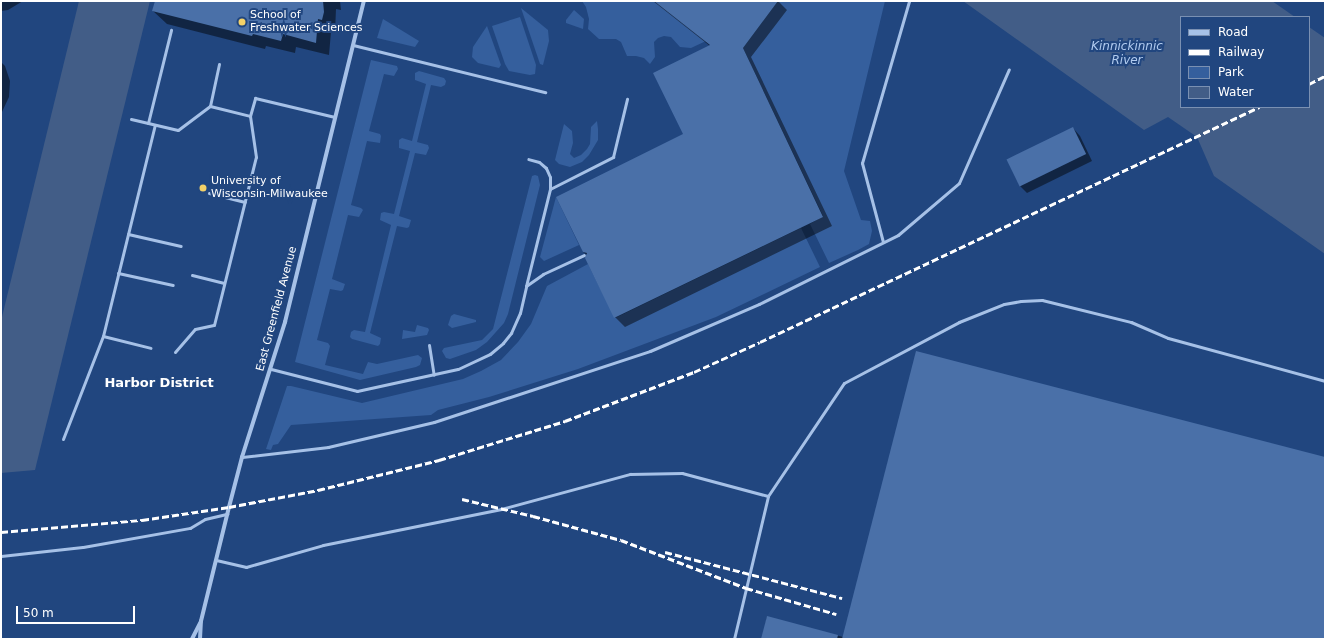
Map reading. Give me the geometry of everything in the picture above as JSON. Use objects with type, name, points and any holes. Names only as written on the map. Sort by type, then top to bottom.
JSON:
[{"type":"street","name":"East Greenfield Avenue","points":[[200,639],[201,621],[227,514],[242,457],[285,322],[364,1]]},
{"type":"street","name":"East Greenfield Avenue","points":[[192,639],[201,621]]},
{"type":"lane","points":[[883,242],[862,164],[909,1]]},
{"type":"lane","points":[[148,123],[172,30]]},
{"type":"lane","points":[[353,45],[545,92]]},
{"type":"lane","points":[[131,119],[178,130],[210,106],[220,64]]},
{"type":"lane","points":[[242,457],[262,456],[335,445],[434,422],[521,394],[650,350],[759,304],[898,235],[959,183],[1009,69]]},
{"type":"lane","points":[[175,352],[195,329],[214,325],[256,157],[250,116],[255,98],[335,117]]},
{"type":"lane","points":[[550,190],[613,157],[627,99]]},
{"type":"lane","points":[[210,106],[250,116]]},
{"type":"lane","points":[[63,439],[103,336],[155,125]]},
{"type":"lane","points":[[271,369],[358,392],[458,369],[476,362],[502,343],[511,333],[520,313],[550,190],[550,177],[546,168],[539,162],[528,159]]},
{"type":"lane","points":[[209,193],[245,202]]},
{"type":"lane","points":[[128,234],[181,246]]},
{"type":"lane","points":[[526,286],[543,274],[584,255]]},
{"type":"lane","points":[[118,273],[173,285]]},
{"type":"lane","points":[[192,275],[224,283]]},
{"type":"lane","points":[[734,639],[768,496],[844,383],[959,322],[1004,304],[1021,301],[1042,300],[1131,322],[1168,338],[1325,380]]},
{"type":"lane","points":[[103,336],[151,348]]},
{"type":"lane","points":[[429,345],[434,375]]},
{"type":"lane","points":[[216,560],[246,567],[323,546],[501,509],[630,474],[682,473],[768,496]]},
{"type":"lane","points":[[1,556],[83,547],[190,528],[205,519],[227,514]]},
{"type":"green space","points":[[582,1],[654,1],[706,41],[691,48],[680,47],[671,37],[664,36],[658,38],[654,42],[655,57],[650,64],[644,58],[627,56],[621,42],[616,39],[599,39],[588,29],[589,19],[586,7]]},
{"type":"green space","points":[[778,1],[885,1],[844,171],[861,220],[870,221],[872,231],[869,244],[829,263],[810,224],[823,216],[743,48]]},
{"type":"green space","points":[[521,8],[548,30],[549,41],[543,65],[540,64]]},
{"type":"green space","points":[[574,10],[584,19],[583,29],[566,23],[566,20]]},
{"type":"green space","points":[[520,17],[536,65],[535,74],[530,75],[509,71],[505,64],[492,26]]},
{"type":"green space","points":[[383,19],[419,41],[415,47],[377,38]]},
{"type":"green space","points":[[487,26],[501,65],[499,68],[478,63],[472,57],[473,47]]},
{"type":"green space","points":[[371,60],[397,66],[398,69],[394,76],[384,74],[369,131],[380,134],[380,143],[367,141],[351,205],[363,210],[359,217],[348,215],[332,279],[345,284],[343,290],[341,291],[330,289],[317,340],[328,343],[330,346],[325,365],[363,374],[368,362],[377,364],[418,355],[422,358],[420,365],[416,367],[360,380],[295,362]]},
{"type":"green space","points":[[419,71],[444,78],[446,81],[445,85],[441,87],[431,85],[417,142],[428,145],[429,148],[426,155],[415,153],[399,216],[411,220],[409,227],[407,228],[397,226],[370,333],[381,338],[378,346],[352,339],[350,337],[351,332],[354,330],[365,332],[391,225],[380,220],[381,213],[384,212],[394,214],[410,151],[399,148],[399,140],[402,138],[412,141],[426,84],[415,80],[415,73]]},
{"type":"green space","points":[[597,121],[598,140],[589,155],[582,162],[570,167],[559,164],[555,160],[564,124],[572,131],[573,143],[570,154],[574,158],[581,155],[587,149],[590,144],[591,127]]},
{"type":"green space","points":[[532,176],[538,176],[540,185],[508,314],[504,323],[487,342],[476,350],[450,359],[446,358],[442,351],[444,348],[482,340],[493,329]]},
{"type":"green space","points":[[556,197],[579,245],[544,261],[540,257]]},
{"type":"green space","points":[[801,228],[820,267],[716,317],[578,369],[489,397],[438,410],[431,415],[291,425],[278,444],[273,445],[271,450],[266,449],[287,386],[362,403],[463,379],[501,360],[518,342],[531,324],[547,286],[588,264],[615,318]]},
{"type":"green space","points":[[454,314],[476,320],[476,322],[452,328],[448,325],[451,316]]},
{"type":"green space","points":[[417,325],[428,328],[429,330],[427,335],[402,339],[403,330],[415,332]]},
{"type":"water","points":[[79,1],[150,1],[35,470],[1,473],[1,321]]},
{"type":"water","name":"Kinnickinnic River","points":[[963,1],[1272,1],[1294,16],[1180,16],[1180,108],[1310,108],[1310,28],[1325,38],[1325,254],[1214,176],[1197,137],[1168,117],[1144,130]]},
{"type":"building","name":"School of Freshwater Sciences","points":[[155,1],[323,1],[324,12],[322,20],[318,19],[316,43],[283,34],[281,41],[253,34],[252,36],[152,11]]},
{"type":"building","points":[[654,1],[778,1],[743,48],[823,217],[614,318],[585,258],[587,253],[583,252],[556,197],[683,134],[653,73],[710,45]]},
{"type":"building","points":[[1073,127],[1086,154],[1020,186],[1006,159]]},
{"type":"building","points":[[916,351],[1325,457],[1325,639],[842,639]]},
{"type":"building","points":[[767,616],[838,635],[837,639],[761,639]]},
{"type":"railway","points":[[1310,84],[1325,76]]},
{"type":"railway","points":[[1,532],[142,520],[229,507],[318,490],[439,460],[565,421],[694,372],[1257,108]]},
{"type":"railway","points":[[462,499],[533,516],[621,540],[746,588],[836,614]]},
{"type":"railway","points":[[665,552],[842,598]]},
{"type":"place","name":"School of Freshwater Sciences","points":[[242,22]]},
{"type":"place","name":"University of Wisconsin-Milwaukee","points":[[203,188]]},
{"type":"district","name":"Harbor District","points":[[159,383]]}]
